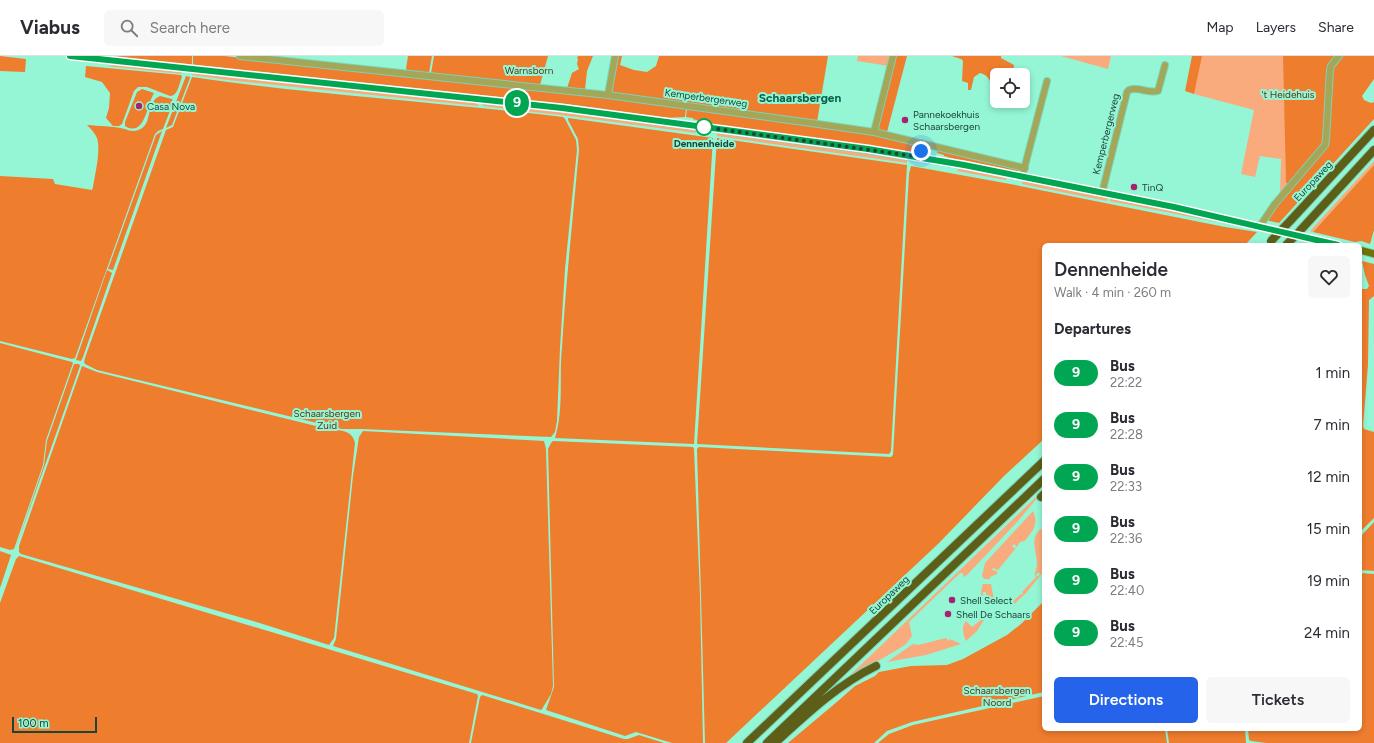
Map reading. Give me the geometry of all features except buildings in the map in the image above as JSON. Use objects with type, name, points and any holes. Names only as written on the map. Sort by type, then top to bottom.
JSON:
[{"type":"highway","name":"Europaweg","points":[[1269,243],[1374,130]]},
{"type":"highway","points":[[1288,243],[1374,150]]},
{"type":"highway","name":"Europaweg","points":[[747,743],[1042,463]]},
{"type":"highway","points":[[767,743],[1042,481]]},
{"type":"highway","points":[[775,743],[821,702],[847,682],[876,666]]},
{"type":"main road","points":[[70,56],[562,108],[920,157],[1260,226],[1330,243]]},
{"type":"main road","points":[[1362,251],[1374,254]]},
{"type":"street","name":"Kemperbergerweg","points":[[240,56],[608,95],[874,132],[1025,168]]},
{"type":"street","points":[[608,95],[615,56]]},
{"type":"street","points":[[874,132],[893,56]]},
{"type":"street","points":[[1260,226],[1274,205],[1325,145],[1330,70],[1331,66],[1339,56]]},
{"type":"street","name":"Kemperbergerweg","points":[[1102,193],[1127,92],[1134,88],[1153,92],[1158,91],[1165,65]]},
{"type":"street","points":[[1022,177],[1047,82]]},
{"type":"street","points":[[920,157],[922,143]]},
{"type":"green space","points":[[0,56],[26,59],[25,72],[0,71]]},
{"type":"green space","points":[[100,56],[192,56],[192,66]]},
{"type":"green space","points":[[193,56],[224,56],[543,90],[686,108],[685,117],[664,118],[564,105],[193,66]]},
{"type":"green space","points":[[408,56],[432,56],[429,73],[408,71],[406,69]]},
{"type":"green space","name":"Warnsborn","points":[[434,56],[548,56],[540,85],[431,73]]},
{"type":"green space","points":[[578,56],[593,56],[587,71],[585,90],[567,88],[572,73],[579,69],[577,64]]},
{"type":"green space","points":[[615,56],[622,56],[620,65],[634,70],[647,72],[656,66],[659,56],[828,56],[817,122],[613,93],[609,90]]},
{"type":"green space","points":[[858,56],[892,56],[889,66],[857,61]]},
{"type":"green space","points":[[894,56],[907,56],[887,132],[877,130]]},
{"type":"green space","points":[[952,56],[1001,56],[1001,58],[1014,65],[1014,68],[990,68],[990,81],[987,77],[980,73],[974,77],[971,90],[968,90],[968,83],[962,81],[963,61]]},
{"type":"green space","points":[[1061,56],[1111,56],[1108,69]]},
{"type":"green space","name":"'t Heidehuis","points":[[1192,56],[1336,56],[1323,143],[1280,194],[1281,159],[1260,156],[1255,177],[1241,174],[1254,110],[1194,94]]},
{"type":"green space","points":[[1192,56],[1202,56],[1194,94],[1185,91]]},
{"type":"green space","points":[[1283,56],[1337,56],[1330,65],[1324,144],[1289,186],[1286,182]]},
{"type":"green space","points":[[1342,56],[1374,56],[1374,79],[1362,96],[1364,100],[1371,103],[1374,102],[1374,119],[1279,223],[1266,220],[1270,213],[1323,149],[1331,71]]},
{"type":"green space","points":[[121,64],[180,71],[182,74],[106,66]]},
{"type":"green space","points":[[86,66],[181,75],[182,77],[177,92],[170,96],[147,87],[138,87],[134,91],[122,124],[119,126],[113,126],[106,118],[109,108],[110,93],[102,82],[85,77]]},
{"type":"green space","points":[[193,72],[479,102],[478,106],[228,80],[192,75]]},
{"type":"green space","points":[[186,76],[190,78],[172,125],[166,128]]},
{"type":"green space","name":"Schaarsbergen Zuid","points":[[192,77],[285,89],[563,117],[565,119],[576,140],[577,150],[565,269],[557,421],[555,432],[551,437],[342,429],[97,370],[85,364],[85,358],[166,130],[173,127]]},
{"type":"green space","points":[[142,89],[154,93],[144,118],[141,124],[137,127],[132,128],[125,126],[125,122],[137,92]]},
{"type":"green space","points":[[160,96],[172,99],[173,103],[163,129],[155,134],[75,358],[72,359],[0,341],[0,176],[53,179],[55,184],[92,190],[97,162],[98,143],[95,134],[87,125],[116,127],[133,131],[141,129],[145,125],[152,104],[155,99]]},
{"type":"green space","points":[[483,103],[676,125],[696,131],[696,133],[483,106]]},
{"type":"green space","points":[[687,108],[873,134],[917,144],[919,146],[917,152],[914,153],[712,125],[686,117]]},
{"type":"green space","points":[[568,118],[713,138],[694,444],[555,438],[558,427],[561,393],[561,358],[579,150],[578,139]]},
{"type":"green space","points":[[162,131],[113,270],[108,269],[156,135]]},
{"type":"green space","points":[[717,133],[908,158],[907,163],[717,136]]},
{"type":"green space","points":[[717,138],[907,165],[891,451],[889,454],[697,444]]},
{"type":"green space","points":[[937,149],[1019,171],[1017,173],[965,162],[937,153]]},
{"type":"green space","points":[[1374,161],[1374,165],[1313,232],[1310,231]]},
{"type":"green space","points":[[1374,165],[1374,230],[1370,244],[1313,232]]},
{"type":"green space","points":[[911,166],[1257,232],[1247,243],[1042,243],[1042,441],[1004,476],[939,543],[726,743],[705,743],[697,449],[699,447],[891,457],[893,455],[909,174]]},
{"type":"green space","points":[[958,169],[977,170],[1007,176],[1006,180],[957,171]]},
{"type":"green space","points":[[1023,179],[1108,197],[1107,201],[1022,184]]},
{"type":"green space","points":[[1110,197],[1258,229],[1258,230],[1110,201]]},
{"type":"green space","points":[[1362,261],[1374,264],[1374,296],[1369,300],[1368,365],[1363,426],[1364,429],[1374,432],[1374,518],[1362,530],[1362,289],[1367,289],[1369,286]]},
{"type":"green space","points":[[107,270],[112,273],[83,357],[81,361],[76,360]]},
{"type":"green space","points":[[0,343],[73,363],[46,440],[43,465],[14,549],[10,550],[0,547]]},
{"type":"green space","points":[[74,364],[79,364],[80,366],[15,550],[44,465],[47,441]]},
{"type":"green space","points":[[82,366],[97,372],[341,431],[351,435],[355,443],[334,638],[329,645],[253,621],[21,554],[19,552],[19,546]]},
{"type":"green space","points":[[363,431],[544,441],[546,449],[553,686],[551,694],[541,710],[333,646],[336,639],[353,476],[359,437]]},
{"type":"green space","points":[[553,441],[693,447],[694,449],[700,596],[703,743],[672,743],[636,732],[625,736],[546,710],[554,687],[548,449]]},
{"type":"green space","points":[[1037,496],[1038,497],[1018,521],[967,575],[963,577],[963,573],[960,573],[909,622],[912,636],[905,645],[843,682]]},
{"type":"green space","points":[[1033,511],[1035,516],[1035,524],[1025,541],[1020,542],[1017,547],[1014,544],[1012,546],[1016,548],[998,570],[993,568],[992,570],[997,571],[997,574],[990,577],[990,579],[984,579],[982,576],[985,563]]},
{"type":"green space","points":[[1374,522],[1374,571],[1362,570],[1362,535]]},
{"type":"green space","points":[[1042,529],[1042,573],[1026,593],[1012,606],[1010,604],[1021,594],[1022,595],[1022,592],[1040,574],[1038,572],[1035,577],[1037,564],[1034,544],[1038,531]]},
{"type":"green space","points":[[0,551],[11,555],[0,588]]},
{"type":"green space","points":[[19,556],[477,694],[478,696],[469,743],[0,743],[0,603],[16,559]]},
{"type":"green space","points":[[1362,573],[1374,574],[1374,743],[1266,743],[1249,740],[1248,731],[1362,731]]},
{"type":"green space","points":[[983,584],[991,584],[994,600],[993,604],[978,605]],"holes":[[[983,592],[986,592],[986,602],[980,601],[983,601]]]},
{"type":"green space","name":"Schaarsbergen Noord","points":[[1042,603],[1042,692],[912,722],[887,731],[874,743],[788,743],[855,686],[875,676],[879,672],[911,666],[947,665],[963,659],[1007,635],[1021,624]]},
{"type":"green space","points":[[989,612],[977,631],[966,641],[963,631],[964,623],[966,621],[972,627],[982,619],[978,613]]},
{"type":"green space","points":[[946,638],[949,641],[950,639],[961,644],[926,655],[887,662],[913,644],[918,645]]},
{"type":"green space","points":[[482,695],[624,739],[639,735],[664,743],[471,743],[480,697]]},
{"type":"green space","points":[[1042,696],[1042,731],[1165,731],[1167,743],[878,743],[889,734],[913,725]]},
{"type":"green space","points":[[1167,731],[1245,731],[1246,743],[1169,743]]},
{"type":"bus line","name":"9","points":[[70,56],[562,108],[868,149],[964,165],[1174,207],[1330,243]]},
{"type":"place","name":"Casa Nova","points":[[139,106]]},
{"type":"place","name":"Pannekoekhuis Schaarsbergen","points":[[905,120]]},
{"type":"place","name":"Dennenheide","points":[[704,127]]},
{"type":"place","name":"TinQ","points":[[1134,187]]},
{"type":"place","name":"Shell Select","points":[[952,600]]},
{"type":"place","name":"Shell De Schaars","points":[[948,614]]},
{"type":"district","name":"Schaarsbergen","points":[[800,98]]},
{"type":"route","points":[[704,127],[920,157],[921,151]]}]
